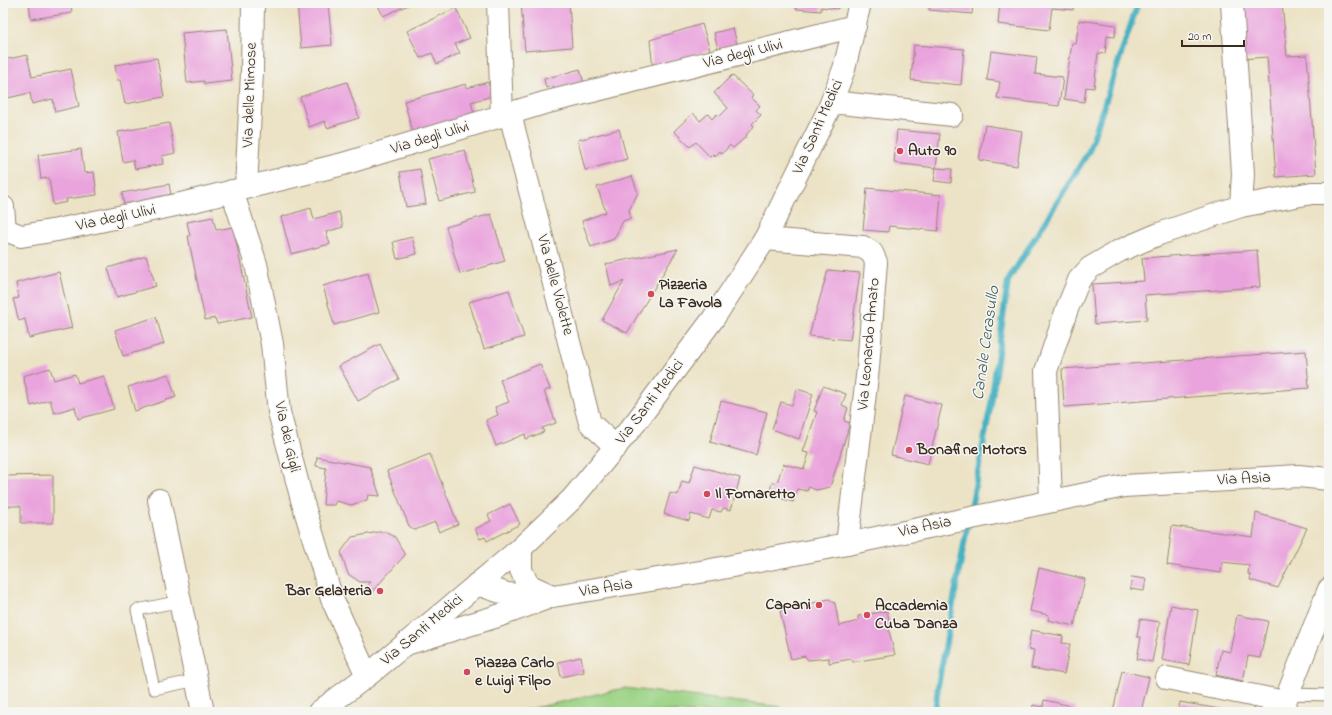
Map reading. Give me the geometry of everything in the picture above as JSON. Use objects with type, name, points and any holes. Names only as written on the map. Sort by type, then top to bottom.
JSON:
[{"type":"street","name":"Via delle Mimose","points":[[239,189],[252,73],[253,3]]},
{"type":"street","name":"Via delle Violette","points":[[498,3],[506,115],[590,423],[616,447]]},
{"type":"street","name":"Via Santi Medici","points":[[319,712],[367,676],[521,548],[572,499],[616,447],[713,319],[765,239],[832,102],[844,69],[860,3]]},
{"type":"street","points":[[1232,3],[1243,174],[1241,206]]},
{"type":"street","name":"Via degli Ulivi","points":[[4,229],[21,236],[57,230],[185,203],[343,164],[544,104],[855,26]]},
{"type":"street","points":[[832,102],[952,115]]},
{"type":"street","name":"Via dei Gigli","points":[[239,189],[272,344],[279,412],[302,500],[332,599],[367,676]]},
{"type":"street","points":[[1051,501],[1046,371],[1067,309],[1079,280],[1090,268],[1119,250],[1158,234],[1241,206],[1312,193],[1329,193]]},
{"type":"street","points":[[3,207],[4,229]]},
{"type":"street","name":"Via Leonardo Amato","points":[[765,239],[863,247],[872,253],[876,262],[868,368],[846,544]]},
{"type":"street","name":"Via Asia","points":[[1298,476],[1324,467],[1329,462]]},
{"type":"street","name":"Via Asia","points":[[406,644],[498,616],[553,596],[706,571],[846,544],[1124,486],[1298,476],[1329,479]]},
{"type":"street","points":[[159,500],[204,712]]},
{"type":"street","points":[[521,548],[521,570],[528,585],[553,596]]},
{"type":"street","points":[[477,584],[477,599],[484,608],[498,616]]},
{"type":"street","name":"Via Asia","points":[[477,584],[507,594],[553,596]]},
{"type":"street","points":[[1167,678],[1285,703],[1329,589]]},
{"type":"lane","points":[[180,601],[137,610],[154,689],[197,680]]},
{"type":"lane","points":[[1285,703],[1329,695]]},
{"type":"green space","points":[[624,688],[781,707],[780,712],[516,712]]},
{"type":"building","points":[[29,3],[71,3],[72,13],[31,19]]},
{"type":"building","points":[[297,3],[328,3],[332,45],[301,48]]},
{"type":"building","points":[[377,3],[413,3],[383,16]]},
{"type":"building","points":[[521,3],[569,3],[572,47],[525,51]]},
{"type":"building","points":[[797,3],[838,3],[838,9],[821,7],[821,11],[796,9]]},
{"type":"building","points":[[930,3],[973,3],[972,14],[929,10]]},
{"type":"building","points":[[1000,3],[1074,3],[1073,10],[1052,8],[1049,30],[998,24]]},
{"type":"building","points":[[1238,3],[1282,3],[1287,56],[1307,55],[1316,174],[1276,177],[1267,57],[1242,59]]},
{"type":"building","points":[[456,8],[470,38],[455,44],[460,53],[437,64],[432,53],[420,58],[407,31]]},
{"type":"building","points":[[1079,20],[1116,25],[1115,37],[1107,36],[1105,54],[1098,53],[1094,88],[1086,87],[1084,102],[1064,99],[1072,43],[1076,44]]},
{"type":"building","points":[[702,24],[710,50],[653,69],[650,40]]},
{"type":"building","points":[[733,28],[737,44],[718,49],[714,33]]},
{"type":"building","points":[[227,29],[232,81],[204,84],[204,81],[187,83],[182,33]]},
{"type":"building","points":[[914,45],[964,49],[961,85],[911,80]]},
{"type":"building","points":[[991,51],[1037,57],[1035,74],[1063,77],[1059,106],[997,98],[1000,82],[987,80]]},
{"type":"building","points":[[27,55],[32,77],[71,69],[79,106],[55,112],[53,99],[32,104],[30,93],[3,99],[3,77],[5,76],[3,60]]},
{"type":"building","points":[[157,58],[164,97],[125,104],[120,80],[117,80],[115,65]]},
{"type":"building","points":[[580,69],[584,84],[555,92],[553,86],[546,88],[544,79]]},
{"type":"building","points":[[732,75],[753,95],[751,97],[760,106],[756,110],[761,115],[752,124],[754,126],[746,135],[747,136],[733,148],[730,145],[722,154],[720,151],[715,156],[713,154],[710,157],[696,142],[690,147],[674,131],[693,113],[700,121],[708,114],[712,119],[717,114],[719,117],[728,108],[714,93]]},
{"type":"building","points":[[347,82],[359,118],[327,128],[325,121],[309,127],[300,97]]},
{"type":"building","points":[[488,82],[492,96],[471,102],[475,117],[413,133],[404,101],[466,84],[467,88]]},
{"type":"building","points":[[169,123],[175,153],[162,156],[163,164],[135,169],[133,160],[123,162],[118,132]]},
{"type":"building","points":[[985,125],[1022,131],[1017,166],[979,160]]},
{"type":"building","points":[[619,129],[627,159],[585,170],[578,140]]},
{"type":"building","points":[[897,130],[940,134],[936,168],[894,163]]},
{"type":"building","points":[[81,149],[84,173],[94,172],[97,195],[66,199],[67,202],[53,205],[49,178],[41,179],[38,155]]},
{"type":"building","points":[[465,150],[475,192],[439,201],[428,159]]},
{"type":"building","points":[[936,168],[952,169],[951,183],[934,181]]},
{"type":"building","points":[[420,169],[426,204],[406,207],[400,172]]},
{"type":"building","points":[[632,176],[638,193],[629,210],[631,218],[623,221],[614,239],[591,247],[582,221],[606,212],[597,187]]},
{"type":"building","points":[[169,184],[172,201],[125,210],[122,193]]},
{"type":"building","points":[[867,188],[941,195],[938,231],[889,226],[888,232],[863,230]]},
{"type":"building","points":[[311,208],[314,219],[339,212],[343,227],[326,232],[330,244],[291,254],[281,217]]},
{"type":"building","points":[[491,214],[505,261],[460,274],[446,227]]},
{"type":"building","points":[[213,217],[216,230],[233,227],[252,317],[217,324],[215,318],[205,320],[188,236],[190,236],[187,222]]},
{"type":"building","points":[[412,237],[417,254],[397,259],[393,242]]},
{"type":"building","points":[[678,249],[627,333],[602,320],[624,281],[611,286],[606,264]]},
{"type":"building","points":[[1257,250],[1260,287],[1145,295],[1147,320],[1095,324],[1092,284],[1144,281],[1142,258]]},
{"type":"building","points":[[146,256],[156,286],[117,297],[108,268]]},
{"type":"building","points":[[828,270],[860,273],[850,340],[809,336]]},
{"type":"building","points":[[59,272],[72,328],[29,338],[25,319],[19,321],[13,299],[19,298],[16,283]]},
{"type":"building","points":[[368,273],[379,312],[334,325],[323,286]]},
{"type":"building","points":[[509,290],[524,337],[484,349],[469,302]]},
{"type":"building","points":[[156,317],[164,344],[123,356],[115,330]]},
{"type":"building","points":[[380,344],[399,379],[358,401],[339,366]]},
{"type":"building","points":[[1306,351],[1309,388],[1064,407],[1062,369]]},
{"type":"building","points":[[540,364],[550,389],[544,391],[556,423],[542,428],[544,432],[526,439],[525,434],[496,446],[486,420],[498,415],[495,407],[509,402],[500,380]]},
{"type":"building","points":[[50,368],[54,380],[75,374],[78,383],[104,376],[114,409],[78,419],[75,407],[54,413],[50,400],[31,406],[23,376]]},
{"type":"building","points":[[168,374],[176,397],[135,411],[128,387]]},
{"type":"building","points":[[823,386],[846,394],[842,405],[848,408],[844,421],[850,423],[830,487],[816,490],[809,487],[807,491],[797,489],[793,502],[769,495],[772,482],[777,483],[783,464],[804,469],[809,453],[803,452],[817,412],[814,411]]},
{"type":"building","points":[[797,389],[813,394],[799,439],[772,429],[781,402],[792,405]]},
{"type":"building","points":[[905,396],[942,405],[928,464],[891,455]]},
{"type":"building","points":[[721,401],[767,412],[756,455],[710,442]]},
{"type":"building","points":[[430,454],[458,524],[439,532],[435,522],[415,530],[409,526],[387,471]]},
{"type":"building","points":[[317,457],[370,467],[380,496],[368,495],[367,500],[351,505],[336,501],[334,505],[323,505],[326,468],[316,466]]},
{"type":"building","name":"Il Fornaretto","points":[[695,465],[740,478],[731,510],[723,508],[721,512],[712,510],[709,519],[691,514],[689,521],[664,514],[670,493],[678,495],[682,481],[689,483]]},
{"type":"building","points":[[53,475],[53,523],[21,523],[21,506],[3,506],[3,476]]},
{"type":"building","points":[[510,504],[520,524],[487,541],[485,537],[480,539],[475,529],[491,521],[488,515]]},
{"type":"building","points":[[1256,513],[1307,528],[1278,588],[1250,580],[1251,575],[1248,574],[1249,565],[1222,562],[1221,573],[1167,565],[1172,526],[1253,537]]},
{"type":"building","points":[[386,532],[395,537],[405,555],[369,595],[364,589],[370,582],[360,582],[348,574],[341,552],[352,537]]},
{"type":"building","points":[[1039,568],[1085,579],[1074,626],[1048,620],[1049,615],[1030,611]]},
{"type":"building","points":[[1132,577],[1146,579],[1144,591],[1130,589]]},
{"type":"building","points":[[829,599],[835,603],[839,626],[858,621],[858,616],[887,611],[891,628],[889,631],[895,655],[853,662],[851,659],[829,663],[829,658],[808,660],[805,656],[791,659],[780,611]]},
{"type":"building","points":[[1171,605],[1198,610],[1189,665],[1162,660]]},
{"type":"building","points":[[1237,615],[1268,621],[1260,658],[1248,656],[1243,681],[1216,675],[1221,650],[1230,652]]},
{"type":"building","points":[[1140,619],[1160,622],[1152,662],[1137,659],[1141,637],[1137,637]]},
{"type":"building","points":[[1031,630],[1063,636],[1062,643],[1070,644],[1064,674],[1031,668],[1034,650],[1028,649]]},
{"type":"building","points":[[581,657],[584,672],[561,677],[558,662]]},
{"type":"building","points":[[1122,671],[1149,677],[1141,712],[1113,712]]},
{"type":"building","points":[[1044,700],[1076,707],[1075,712],[1032,712],[1033,705],[1043,707]]},
{"type":"building","points":[[1180,702],[1231,711],[1231,712],[1178,712]]},
{"type":"waterway","name":"Canale Cerasullo","points":[[970,513],[991,404],[1008,281],[1089,151],[1138,3]]},
{"type":"waterway","name":"Canale Cerasullo","points":[[935,712],[938,686],[968,522]]},
{"type":"place","name":"Auto 90","points":[[900,151]]},
{"type":"place","name":"Pizzeria La Favola","points":[[651,294]]},
{"type":"place","name":"Bonafine Motors","points":[[909,450]]},
{"type":"place","name":"Il Fornaretto","points":[[707,494]]},
{"type":"place","name":"Bar Gelateria","points":[[380,591]]},
{"type":"place","name":"Capani","points":[[819,605]]},
{"type":"place","name":"Accademia Cuba Danza","points":[[867,615]]},
{"type":"place","name":"Piazza Carlo e Luigi Filpo","points":[[467,672]]}]
